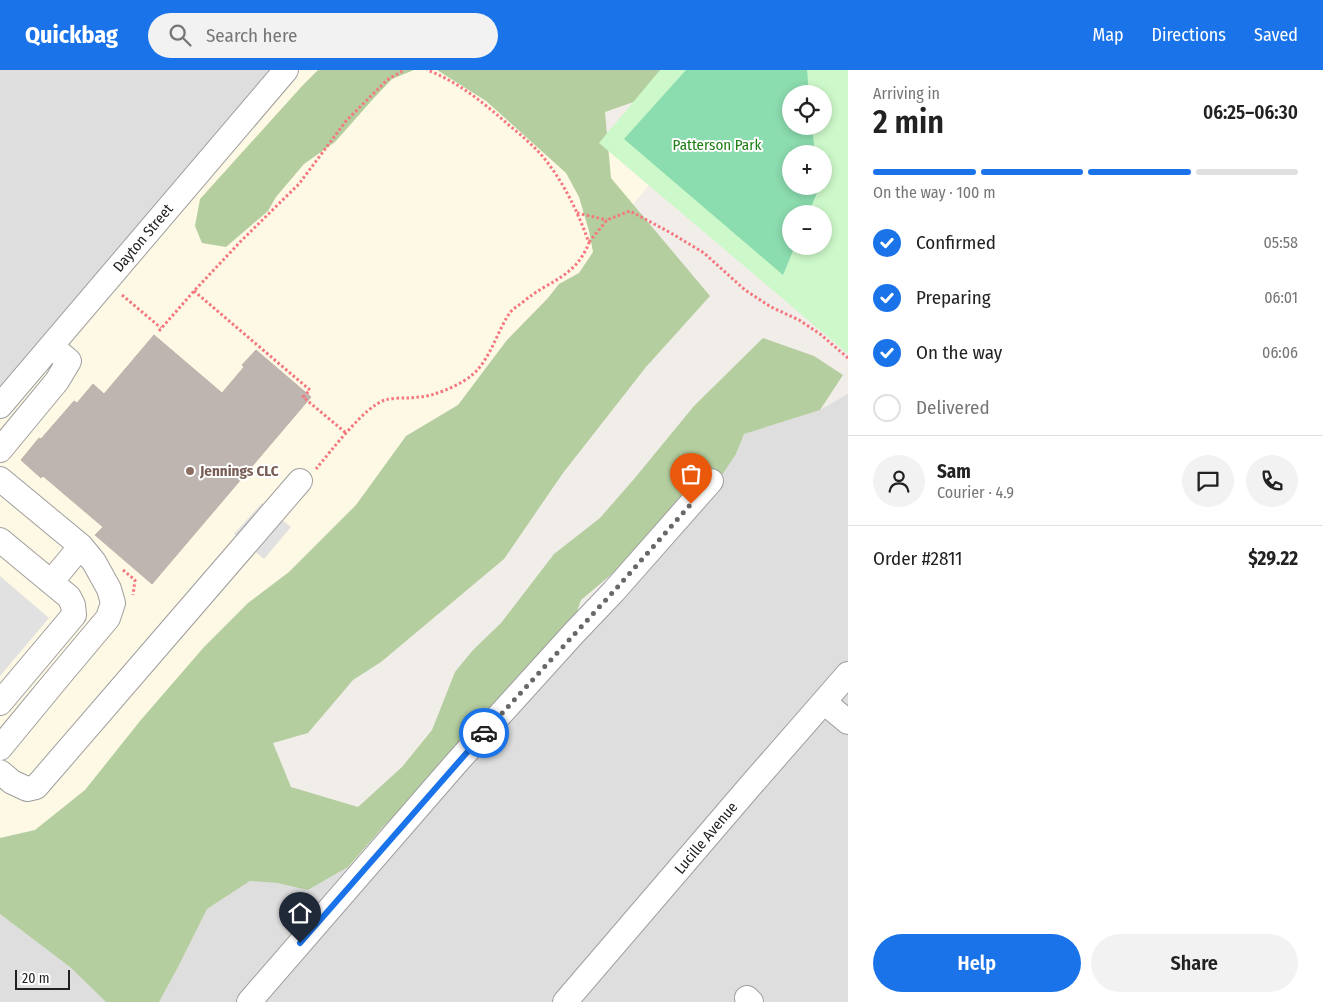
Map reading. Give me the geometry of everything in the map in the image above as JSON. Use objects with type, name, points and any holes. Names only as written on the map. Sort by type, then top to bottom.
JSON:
[{"type":"street","name":"Dayton Street","points":[[0,406],[286,70]]},
{"type":"street","points":[[0,450],[57,381],[69,361],[51,346]]},
{"type":"street","points":[[0,479],[81,546],[94,562],[109,588],[113,604],[108,618],[0,748]]},
{"type":"street","points":[[0,772],[12,782],[27,789],[36,787],[300,480]]},
{"type":"street","points":[[249,1002],[458,761],[614,591],[711,481]]},
{"type":"street","points":[[0,540],[68,597],[73,605],[74,615],[0,703]]},
{"type":"street","points":[[51,582],[81,546]]},
{"type":"street","name":"Lucille Avenue","points":[[565,1002],[848,674]]},
{"type":"street","points":[[824,702],[848,722]]},
{"type":"path","points":[[122,295],[160,329],[194,290],[299,184],[346,121],[387,80],[404,70]]},
{"type":"path","points":[[427,70],[444,76],[486,105],[543,157],[567,193],[589,243]]},
{"type":"path","points":[[300,480],[307,479],[369,409],[385,400],[434,394],[452,387],[471,376],[494,344],[510,313],[531,295],[564,276],[576,265],[585,253],[589,243],[607,220],[630,211],[672,233],[704,254],[745,290],[772,307],[799,320],[820,334],[848,358]]},
{"type":"path","points":[[577,213],[607,220]]},
{"type":"path","points":[[194,290],[310,390],[303,397],[346,433]]},
{"type":"shaded area","points":[[0,70],[286,70],[0,406]]},
{"type":"shaded area","name":"Jennings CLC","points":[[287,70],[481,70],[599,143],[649,185],[593,252],[579,273],[559,284],[507,340],[458,405],[406,436],[356,505],[289,572],[248,603],[85,790],[35,830],[0,838],[0,406]]},
{"type":"shaded area","points":[[848,394],[848,1002],[159,1002],[207,909],[250,881],[277,883],[308,890],[348,867],[377,855],[736,454],[744,433],[820,410]]},
{"type":"shaded area","points":[[262,503],[291,527],[264,559],[234,534]]},
{"type":"shaded area","points":[[0,576],[49,618],[0,676]]},
{"type":"shaded area","points":[[0,914],[70,967],[106,1002],[0,1002]]},
{"type":"green space","points":[[318,70],[414,70],[392,79],[335,142],[304,164],[276,197],[268,211],[226,247],[202,243],[195,226],[200,199]]},
{"type":"green space","points":[[437,70],[672,70],[645,98],[605,112],[611,178],[710,296],[646,367],[563,473],[504,559],[381,662],[353,680],[308,733],[273,743],[291,787],[358,807],[402,767],[432,730],[455,672],[473,650],[501,623],[554,554],[600,518],[694,406],[763,338],[814,356],[843,375],[820,410],[744,434],[736,454],[712,490],[581,600],[574,620],[443,768],[383,827],[348,867],[308,890],[277,883],[250,881],[207,909],[159,1002],[106,1002],[70,967],[0,914],[0,838],[35,830],[85,790],[140,721],[204,647],[248,603],[289,572],[356,505],[406,436],[458,405],[507,340],[559,284],[579,273],[593,252],[579,197],[566,173],[486,101]]},
{"type":"green space","name":"Patterson Park","points":[[660,70],[848,70],[848,354],[599,143]]},
{"type":"green space","points":[[686,70],[807,70],[808,85],[782,85],[782,135],[813,135],[814,145],[782,145],[782,195],[816,195],[812,205],[782,205],[782,255],[791,255],[783,275],[624,139]]},
{"type":"building","points":[[154,335],[222,393],[244,367],[242,365],[256,350],[311,397],[152,584],[95,535],[103,527],[43,476],[41,478],[21,460],[74,401],[77,403],[93,384],[104,394]]},
{"type":"way so far","points":[[484,733],[691,504]]},
{"type":"place","name":"Jennings CLC","points":[[190,471]]},
{"type":"route","points":[[300,943],[484,733]]}]
